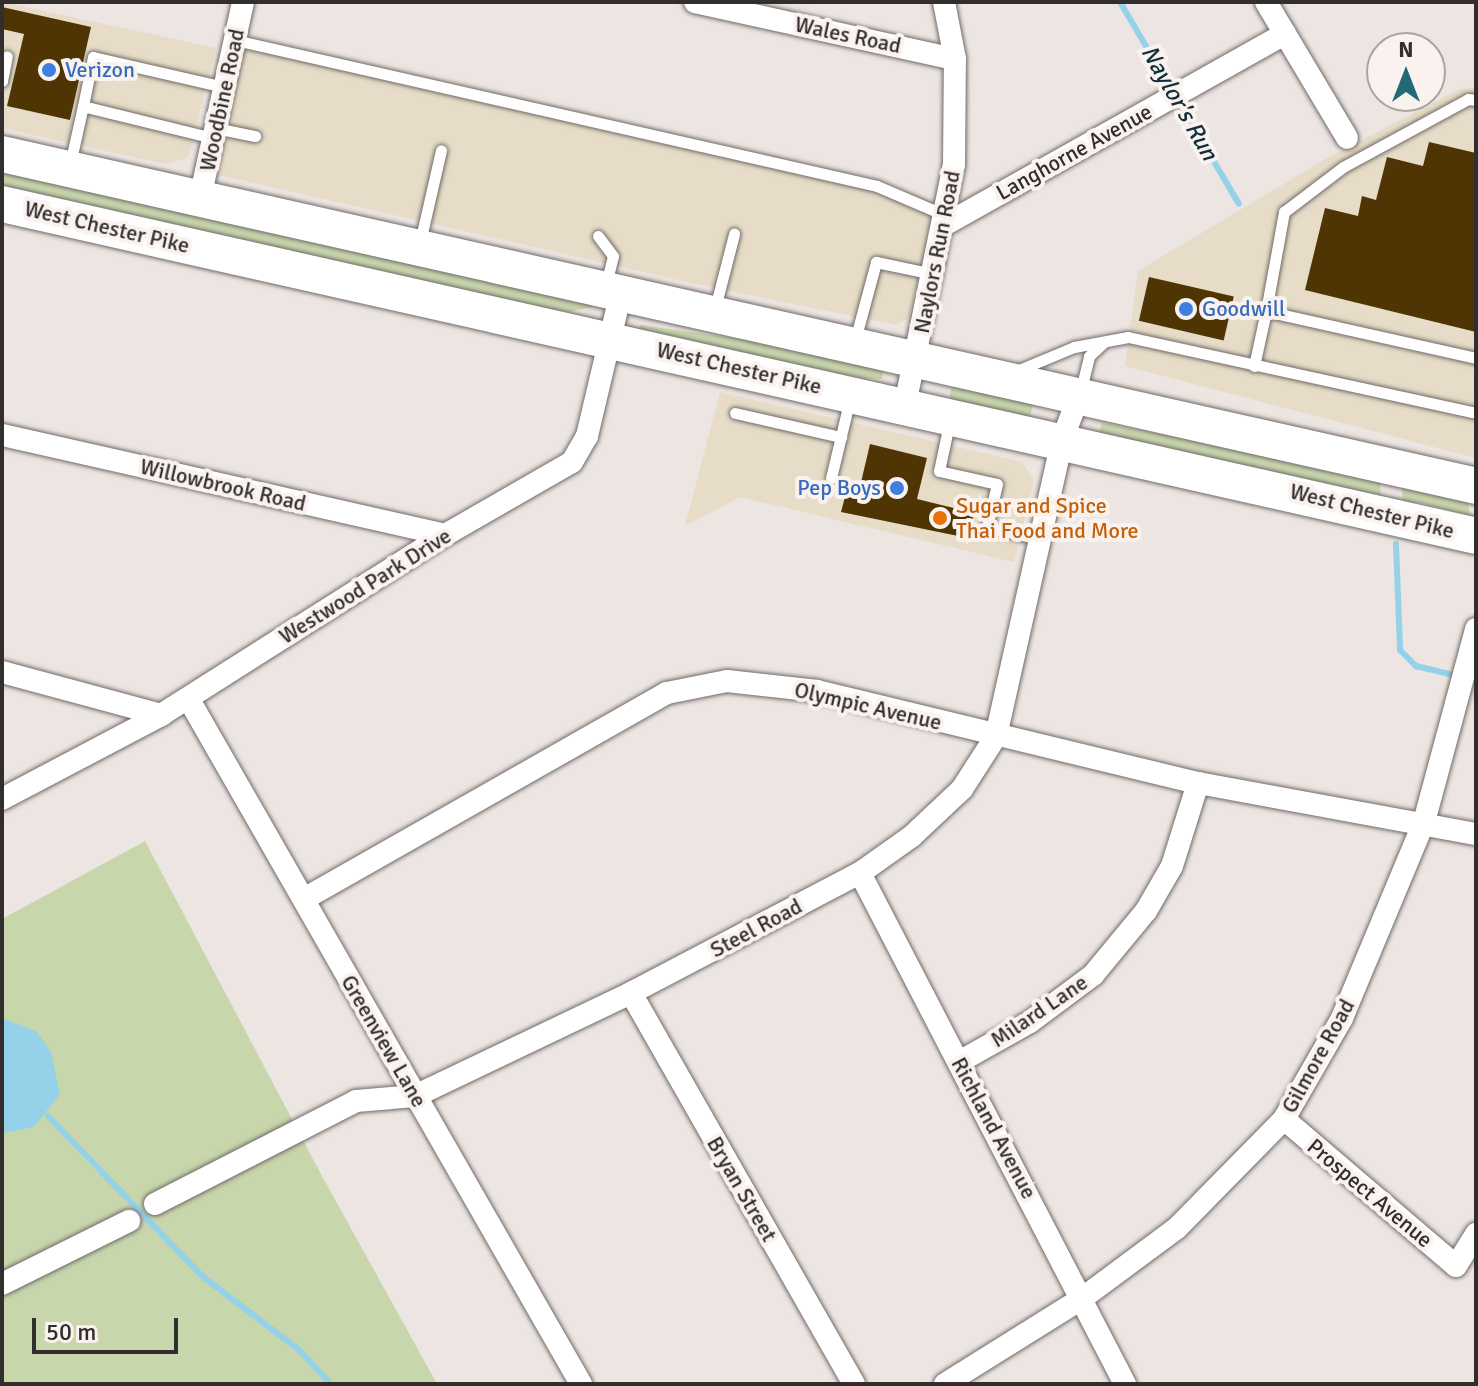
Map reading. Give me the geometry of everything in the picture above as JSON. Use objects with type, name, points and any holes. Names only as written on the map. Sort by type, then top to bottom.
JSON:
[{"type":"highway","points":[[2,154],[1080,393],[1476,486]]},
{"type":"highway","name":"West Chester Pike","points":[[2,204],[1062,440],[1476,536]]},
{"type":"street","name":"Woodbine Road","points":[[200,198],[243,2]]},
{"type":"street","name":"Wales Road","points":[[695,2],[955,59]]},
{"type":"street","name":"Naylors Run Road","points":[[905,405],[947,220],[958,109],[955,59],[944,2]]},
{"type":"street","points":[[1266,2],[1347,138]]},
{"type":"street","name":"Langhorne Avenue","points":[[947,220],[1285,34]]},
{"type":"street","name":"Westwood Park Drive","points":[[2,799],[161,715],[445,535],[572,462],[587,436],[610,339],[613,290]]},
{"type":"street","name":"Steel Road","points":[[155,1204],[356,1101],[415,1096],[631,993],[860,873],[962,789],[996,736],[1062,440],[1080,393]]},
{"type":"street","name":"Willowbrook Road","points":[[2,435],[445,535]]},
{"type":"street","name":"Gilmore Road","points":[[945,1384],[1084,1297],[1177,1228],[1284,1119],[1342,1018],[1424,822],[1476,629]]},
{"type":"street","points":[[2,672],[161,715]]},
{"type":"street","name":"Olympic Avenue","points":[[304,899],[667,693],[727,681],[817,691],[1198,783],[1424,822],[1476,834]]},
{"type":"street","name":"Greenview Lane","points":[[188,698],[581,1384]]},
{"type":"street","name":"Milard Lane","points":[[959,1062],[1030,1022],[1093,975],[1146,911],[1172,866],[1198,783]]},
{"type":"street","name":"Richland Avenue","points":[[860,873],[1084,1297],[1125,1384]]},
{"type":"street","name":"Bryan Street","points":[[631,993],[854,1384]]},
{"type":"street","name":"Prospect Avenue","points":[[1284,1119],[1456,1266],[1476,1234]]},
{"type":"street","points":[[2,1284],[129,1221]]},
{"type":"lane","points":[[235,40],[877,186],[947,220]]},
{"type":"lane","points":[[2,81],[7,56]]},
{"type":"lane","points":[[69,169],[93,57],[224,87]]},
{"type":"lane","points":[[1254,366],[1284,212],[1343,167],[1468,99],[1476,100]]},
{"type":"lane","points":[[83,106],[214,133],[255,136]]},
{"type":"lane","points":[[419,247],[441,150]]},
{"type":"lane","points":[[714,312],[734,234]]},
{"type":"lane","points":[[598,236],[613,256],[613,290]]},
{"type":"lane","points":[[854,343],[876,262],[934,274]]},
{"type":"lane","points":[[1266,311],[1476,358]]},
{"type":"lane","points":[[1002,377],[1074,347],[1137,339],[1476,413]]},
{"type":"lane","points":[[1080,393],[1089,356],[1104,342]]},
{"type":"lane","points":[[831,478],[851,393]]},
{"type":"lane","points":[[735,413],[841,437]]},
{"type":"lane","points":[[951,415],[939,471],[997,484],[987,527],[1040,539]]},
{"type":"shaded area","points":[[2,2],[216,48],[188,158],[165,164],[2,128]]},
{"type":"shaded area","points":[[239,46],[935,204],[909,318],[896,325],[696,284],[219,175]]},
{"type":"shaded area","points":[[1476,88],[1476,458],[1125,366],[1138,271],[1329,157],[1416,112],[1446,112],[1446,96],[1460,89]]},
{"type":"shaded area","points":[[720,392],[1022,462],[1034,479],[1014,562],[740,497],[685,526]]},
{"type":"green space","points":[[2,168],[594,307],[567,312],[464,293],[2,196]]},
{"type":"green space","points":[[641,325],[797,347],[884,368],[882,379],[707,353],[638,329]]},
{"type":"green space","points":[[953,381],[1034,398],[1029,423],[948,405]]},
{"type":"green space","points":[[1102,423],[1380,476],[1381,504],[1098,438]]},
{"type":"green space","points":[[1402,481],[1467,497],[1470,515],[1416,502],[1403,509]]},
{"type":"green space","points":[[145,841],[322,1176],[437,1384],[2,1384],[2,919]]},
{"type":"water","points":[[2,1018],[37,1032],[51,1052],[60,1094],[34,1127],[4,1133]]},
{"type":"building","name":"Verizon","points":[[2,7],[91,27],[70,120],[7,106],[24,34],[2,29]]},
{"type":"building","points":[[1429,142],[1476,153],[1476,332],[1305,290],[1325,208],[1358,216],[1362,196],[1376,200],[1387,157],[1423,166]]},
{"type":"building","name":"Goodwill","points":[[1149,277],[1234,297],[1224,340],[1139,321]]},
{"type":"building","name":"Pep Boys","points":[[870,444],[927,458],[917,499],[974,513],[968,538],[841,512],[846,493],[858,495]]},
{"type":"waterway","name":"Naylor's Run","points":[[1120,2],[1239,204]]},
{"type":"waterway","name":"Naylor's Run","points":[[1396,544],[1400,650],[1416,666],[1458,676]]},
{"type":"waterway","points":[[48,1116],[202,1276],[299,1350],[331,1384]]},
{"type":"place","name":"Verizon","points":[[49,70]]},
{"type":"place","name":"Goodwill","points":[[1186,309]]},
{"type":"place","name":"Pep Boys","points":[[897,488]]},
{"type":"place","name":"Sugar and Spice Thai Food and More","points":[[940,518]]}]
